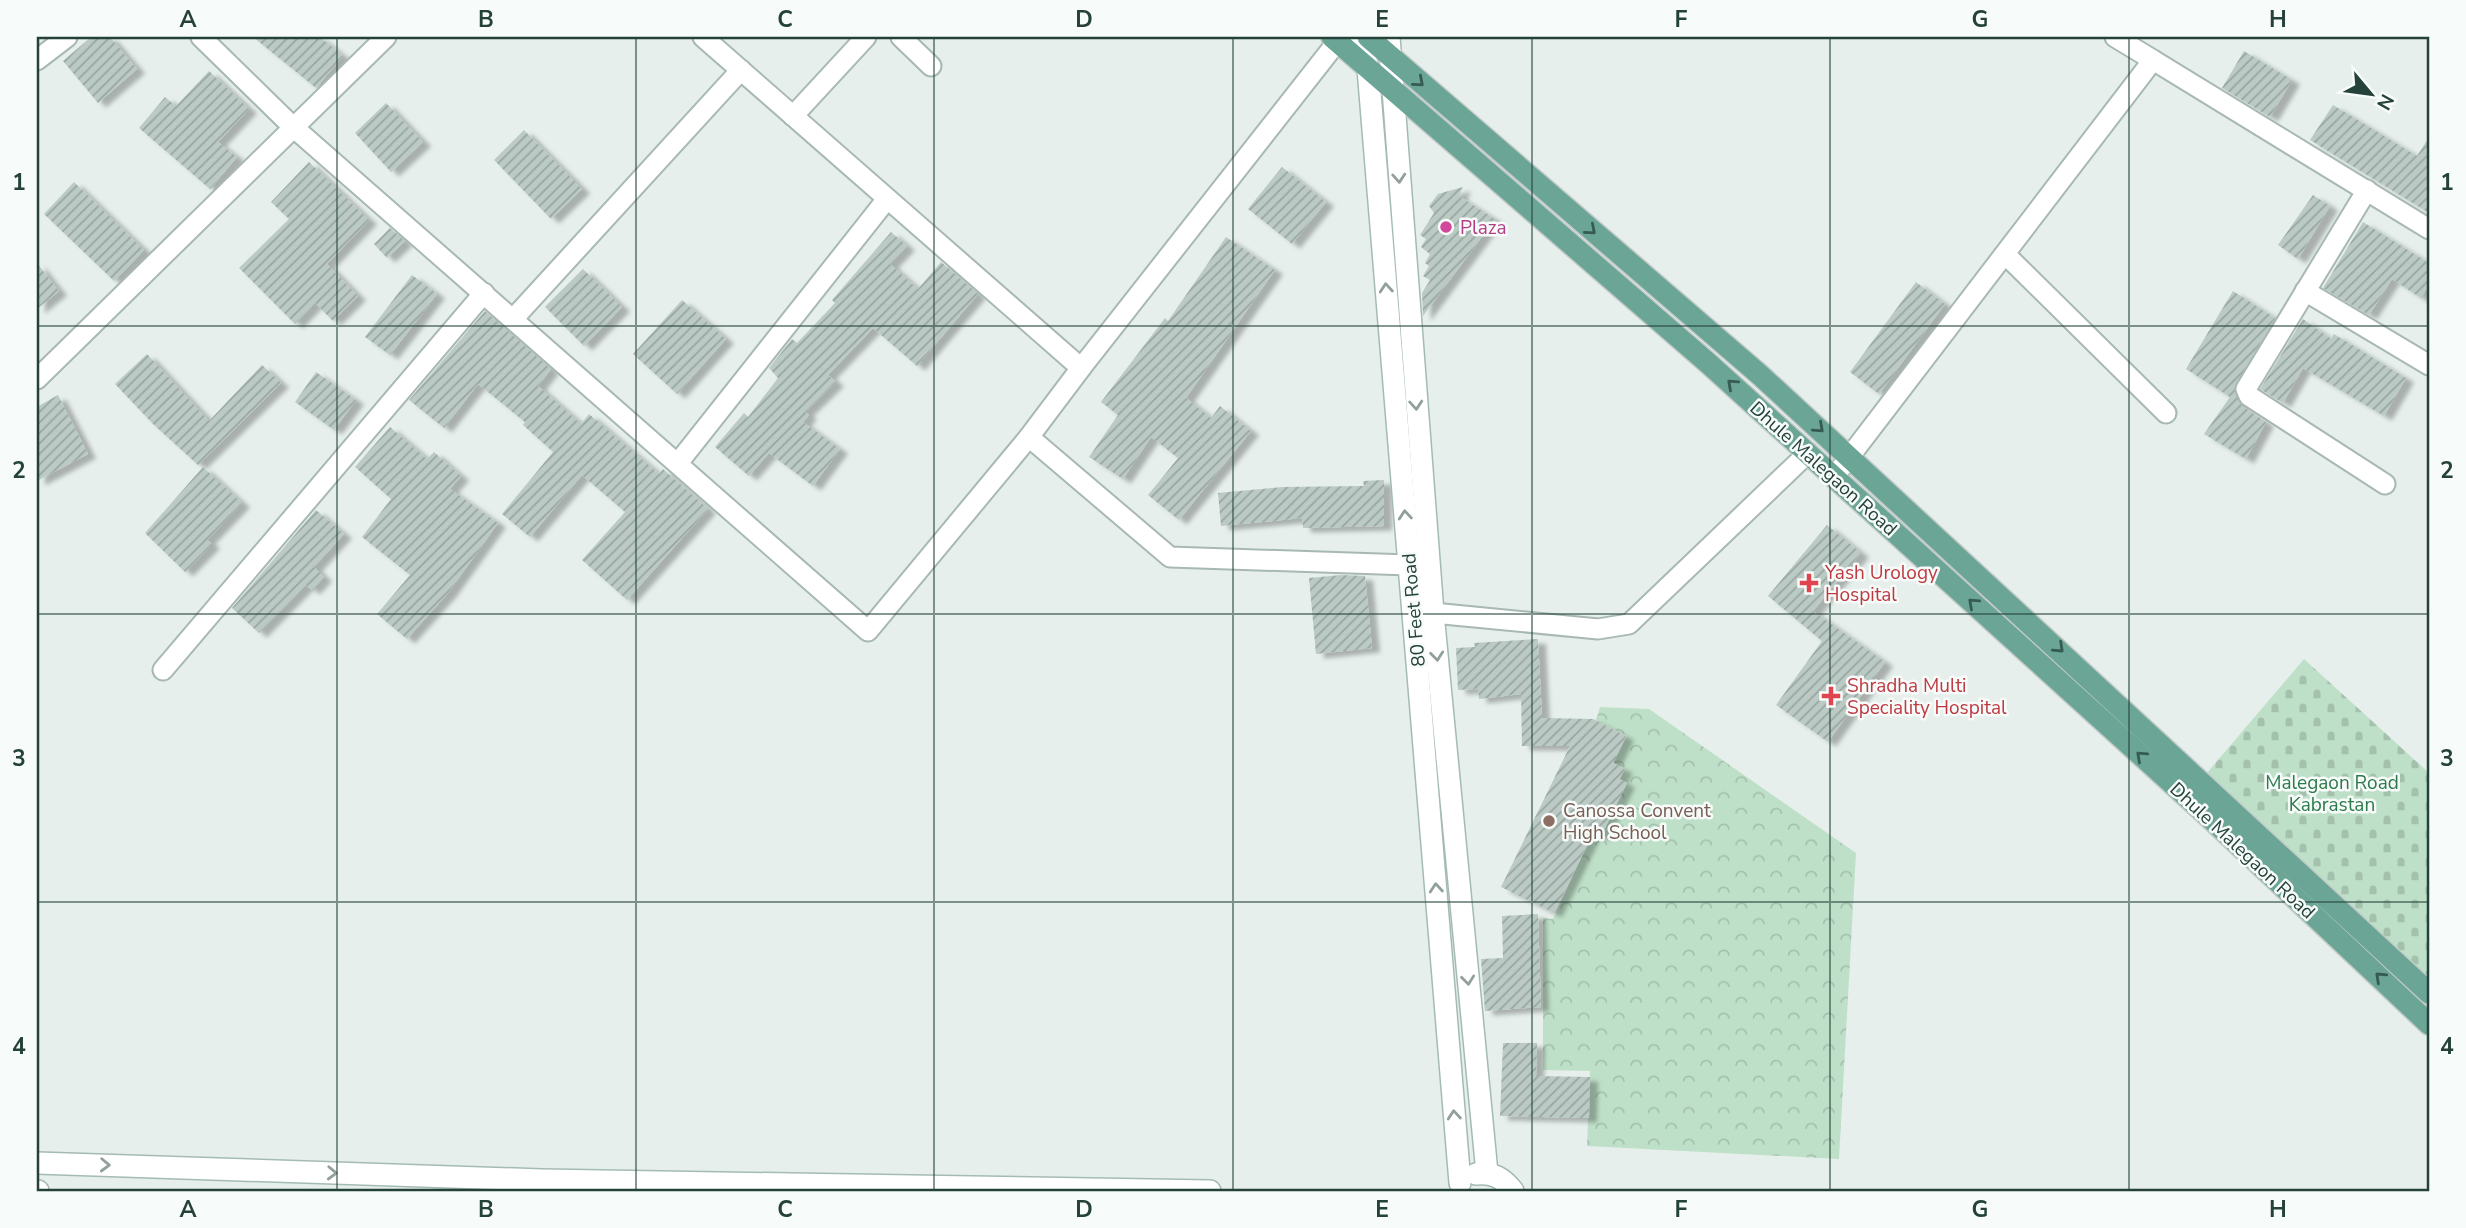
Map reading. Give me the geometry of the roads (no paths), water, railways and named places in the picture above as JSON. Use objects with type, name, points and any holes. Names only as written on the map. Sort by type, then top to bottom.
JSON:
[{"type":"main road","name":"80 Feet Road","points":[[1362,37],[1368,69],[1409,565],[1456,1187]]},
{"type":"main road","points":[[1368,37],[1389,47],[1760,374],[2429,993]]},
{"type":"main road","name":"Dhule Malegaon Road","points":[[1334,39],[1708,363],[2208,816],[2429,1024]]},
{"type":"main road","name":"80 Feet Road","points":[[1389,47],[1433,613],[1487,1173]]},
{"type":"main road","points":[[37,1163],[717,1187],[1210,1191]]},
{"type":"main road","points":[[1456,1187],[1478,1173],[1487,1173],[1505,1181],[1513,1191]]},
{"type":"street","points":[[37,60],[67,37]]},
{"type":"street","points":[[201,37],[292,126],[868,631],[1029,437],[1334,39]]},
{"type":"street","points":[[37,379],[292,126],[386,37]]},
{"type":"street","points":[[703,37],[1081,368]]},
{"type":"street","points":[[793,116],[866,37]]},
{"type":"street","points":[[901,37],[932,66]]},
{"type":"street","points":[[2115,37],[2429,229]]},
{"type":"street","points":[[1834,477],[1852,458],[2153,60]]},
{"type":"street","points":[[514,318],[741,70]]},
{"type":"street","points":[[2367,190],[2248,385],[2247,393],[2385,484]]},
{"type":"street","points":[[678,463],[887,199]]},
{"type":"street","points":[[2005,254],[2166,413]]},
{"type":"street","points":[[2305,291],[2429,365]]},
{"type":"street","points":[[163,670],[484,293]]},
{"type":"street","points":[[1029,437],[1170,557],[1409,565]]},
{"type":"street","points":[[1433,613],[1598,629],[1629,624],[1808,453]]},
{"type":"place","name":"Plaza","points":[[1446,227]]},
{"type":"place","name":"Yash Urology Hospital","points":[[1809,583]]},
{"type":"place","name":"Shradha Multi Speciality Hospital","points":[[1831,696]]},
{"type":"place","name":"Canossa Convent High School","points":[[1549,821]]},
{"type":"park label","name":"Malegaon Road Kabrastan","points":[[2332,793]]}]
